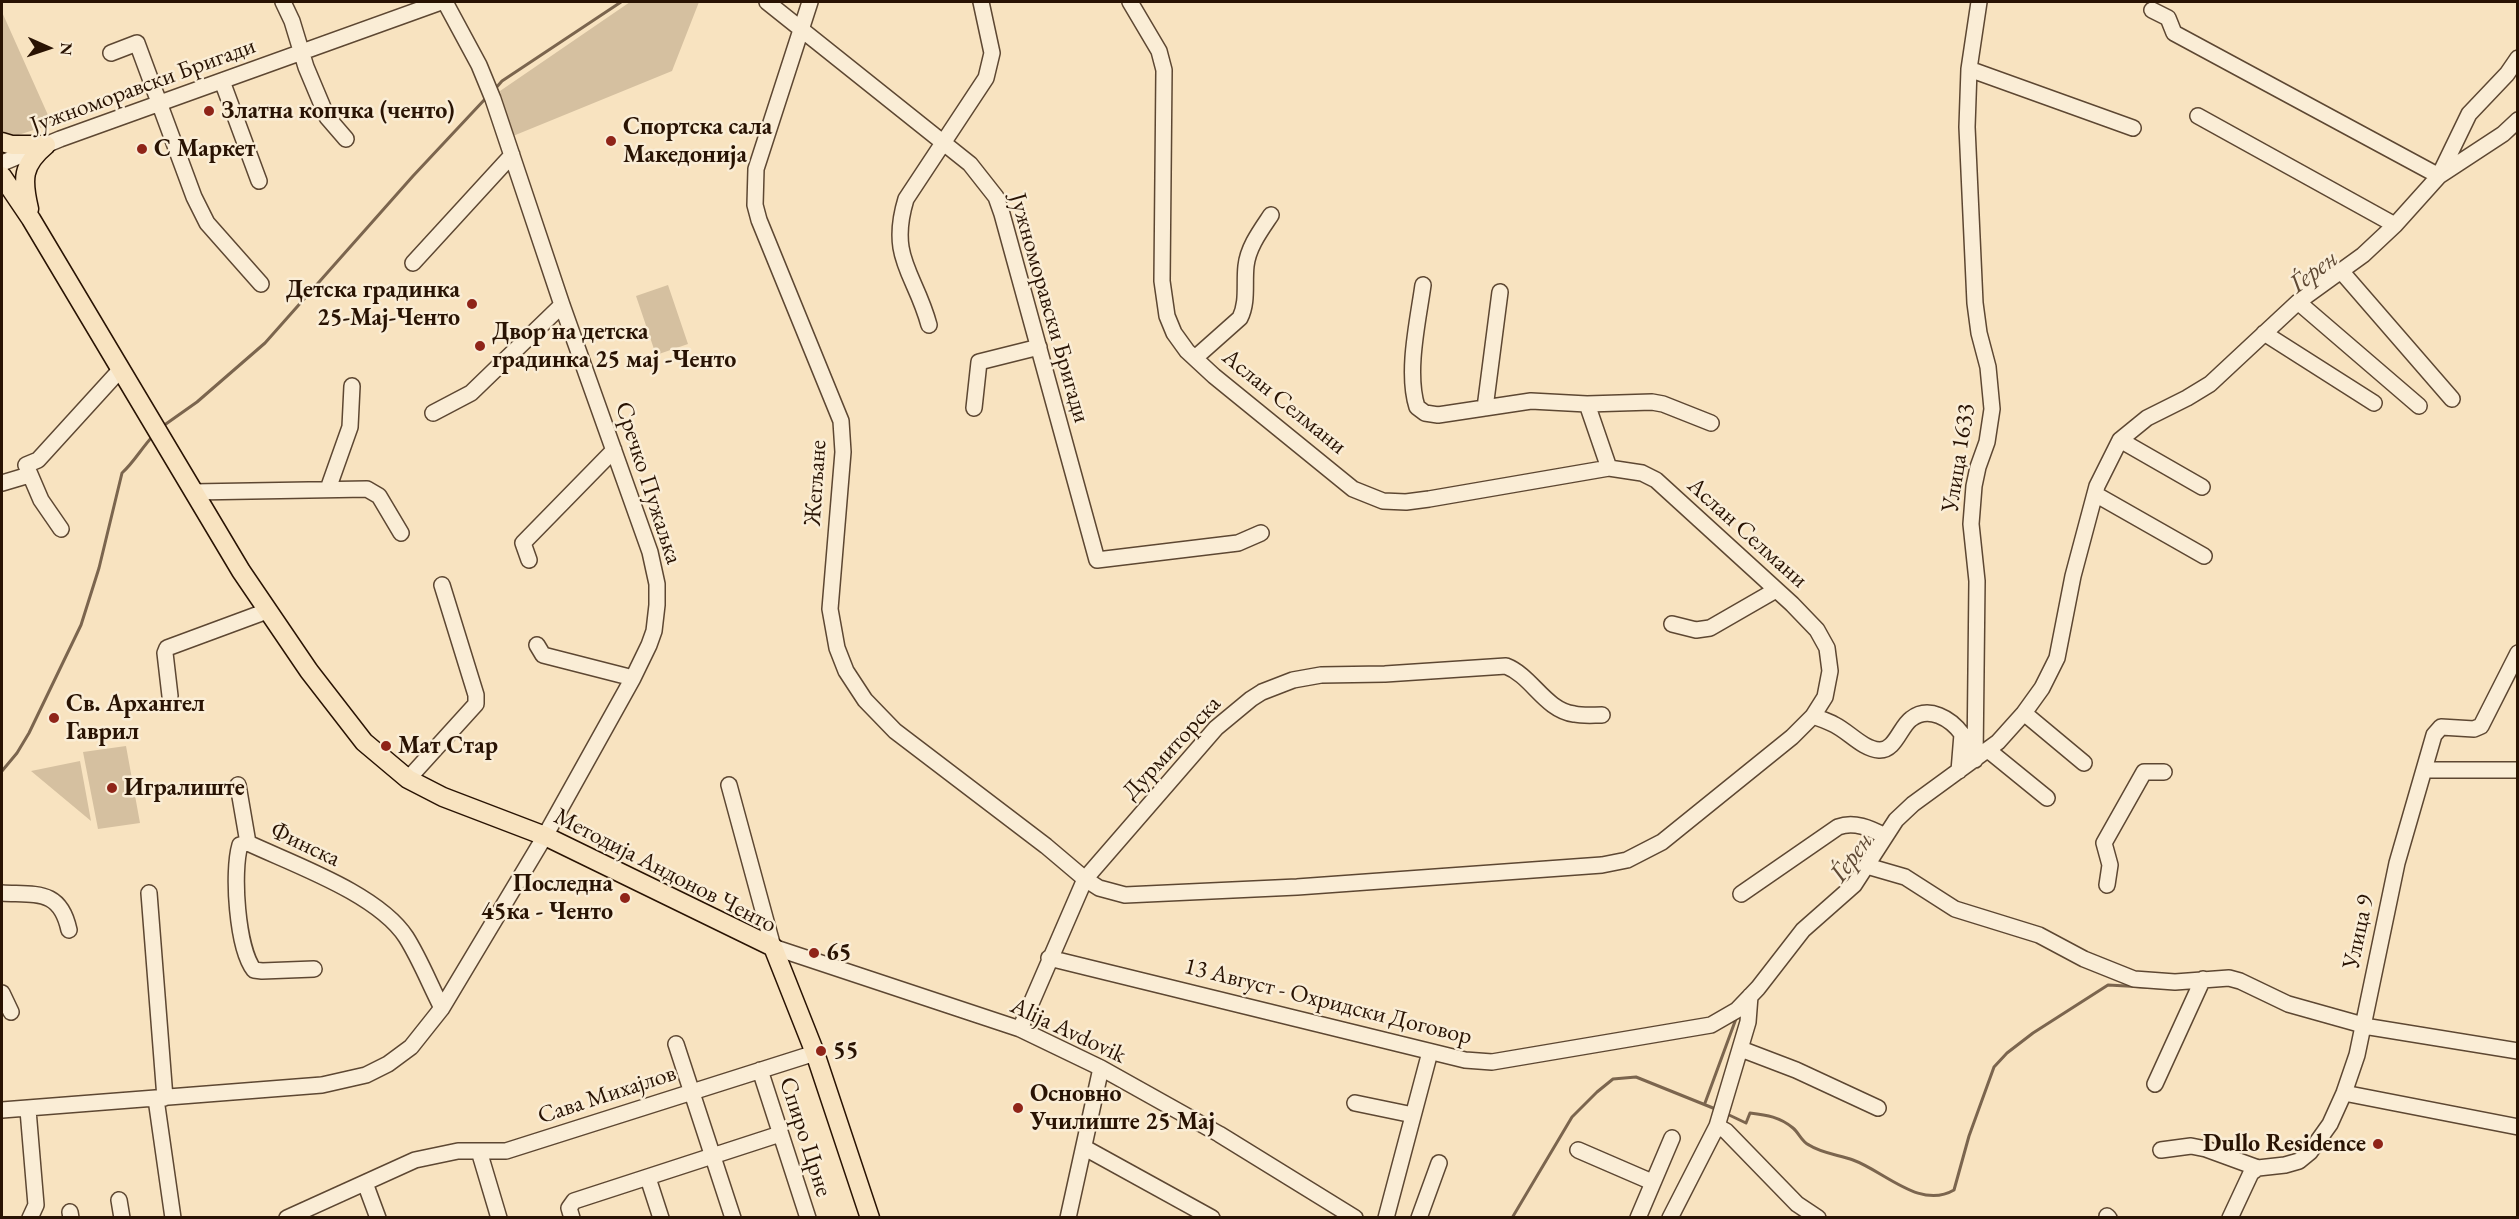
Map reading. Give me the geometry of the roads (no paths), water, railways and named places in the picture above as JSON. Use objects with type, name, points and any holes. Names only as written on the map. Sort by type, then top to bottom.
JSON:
[{"type":"main road","points":[[2,142],[12,145],[46,145]]},
{"type":"main road","points":[[31,219],[24,185],[26,170],[35,155],[46,145]]},
{"type":"main road","name":"Методија Андонов Ченто","points":[[2,176],[21,202],[193,492],[267,611],[353,730],[386,762],[408,778],[443,796],[544,836],[773,947],[815,1053],[870,1218]]},
{"type":"main road","points":[[2,192],[21,202]]},
{"type":"street","points":[[283,2],[327,117],[346,139]]},
{"type":"street","name":"Јужноморавски Бригади","points":[[2,164],[46,145],[443,2]]},
{"type":"street","name":"Сречко Пужаљка","points":[[443,2],[479,65],[493,99],[562,305],[650,552],[657,584],[654,631],[633,678],[544,836]]},
{"type":"street","name":"Јужноморавски Бригади","points":[[767,2],[943,142],[970,165],[996,197],[1017,262],[1097,560],[1238,543],[1261,533]]},
{"type":"street","name":"Жегљане","points":[[810,2],[756,169],[755,205],[759,220],[841,421],[843,452],[830,609],[837,648],[846,671],[865,700],[895,732],[1046,846],[1084,879]]},
{"type":"street","points":[[929,325],[923,302],[900,251],[900,221],[906,199],[986,78],[992,52],[981,2]]},
{"type":"street","name":"Аслан Селмани","points":[[1084,879],[1112,893],[1136,896],[1542,870],[1602,865],[1627,860],[1662,842],[1792,737],[1814,716],[1825,697],[1830,671],[1827,648],[1817,630],[1656,480],[1642,473],[1609,468],[1429,499],[1406,502],[1383,501],[1353,489],[1195,358],[1174,333],[1167,316],[1162,281],[1164,70],[1158,51],[1130,2]]},
{"type":"street","name":"Улица 1633","points":[[1975,760],[1977,581],[1971,524],[1977,467],[1987,442],[1992,401],[1988,367],[1978,333],[1975,303],[1967,127],[1969,69],[1979,2]]},
{"type":"street","points":[[2152,10],[2169,18],[2174,33],[2439,176],[2469,114],[2507,74],[2517,58]]},
{"type":"street","points":[[111,53],[137,44],[194,196],[207,223],[261,284]]},
{"type":"street","points":[[1969,69],[2133,128]]},
{"type":"street","points":[[222,81],[259,181]]},
{"type":"street","points":[[2198,116],[2395,225]]},
{"type":"street","name":"13 Август - Охридски Договор","points":[[1050,958],[1465,1060],[1492,1062],[1711,1025],[1737,1010],[1803,930],[1874,868],[1885,836],[1896,820],[1913,804],[1988,750],[2024,712],[2042,688],[2057,658],[2073,576],[2094,494],[2120,440],[2147,418],[2178,404],[2210,384],[2298,302],[2363,255],[2395,225],[2439,176],[2503,134],[2517,120]]},
{"type":"street","points":[[413,263],[512,155]]},
{"type":"street","points":[[1195,358],[1240,318],[1244,310],[1246,264],[1249,253],[1271,215]]},
{"type":"street","points":[[2341,271],[2452,399]]},
{"type":"street","points":[[1423,285],[1416,331],[1415,400],[1417,407],[1430,415],[1531,401],[1587,404],[1652,402],[1663,404],[1711,423]]},
{"type":"street","points":[[1485,408],[1500,292]]},
{"type":"street","points":[[2298,302],[2419,406]]},
{"type":"street","points":[[433,413],[471,393],[562,305]]},
{"type":"street","points":[[2264,333],[2374,403]]},
{"type":"street","points":[[974,408],[979,362],[1039,347]]},
{"type":"street","points":[[2,483],[27,470],[38,460],[120,370]]},
{"type":"street","points":[[328,489],[350,427],[352,386]]},
{"type":"street","points":[[1587,404],[1609,468]]},
{"type":"street","points":[[2120,440],[2202,487]]},
{"type":"street","points":[[529,560],[523,543],[614,450]]},
{"type":"street","points":[[2,473],[27,470]]},
{"type":"street","points":[[27,470],[41,500],[61,529]]},
{"type":"street","points":[[193,492],[367,489],[375,492],[401,533]]},
{"type":"street","points":[[2094,494],[2204,556]]},
{"type":"street","points":[[408,778],[476,704],[476,695],[442,585]]},
{"type":"street","points":[[1672,624],[1696,630],[1710,628],[1776,590]]},
{"type":"street","points":[[170,696],[165,653],[167,648],[267,611]]},
{"type":"street","points":[[537,645],[543,655],[633,678]]},
{"type":"street","name":"Улица 9","points":[[2258,1168],[2285,1165],[2306,1157],[2330,1124],[2357,1055],[2397,863],[2436,730],[2441,727],[2475,729],[2481,726],[2517,653]]},
{"type":"street","name":"Дурмиторска","points":[[1020,1029],[1084,879],[1216,728],[1262,692],[1293,680],[1321,675],[1385,674],[1506,666],[1517,670],[1559,709],[1573,714],[1602,715]]},
{"type":"street","points":[[2024,712],[2084,764]]},
{"type":"street","points":[[1814,716],[1834,724],[1868,747],[1880,751],[1889,747],[1912,718],[1931,714],[1944,716],[1962,734],[1959,771]]},
{"type":"street","points":[[1988,750],[2047,798]]},
{"type":"street","points":[[2424,770],[2517,770]]},
{"type":"street","points":[[2107,885],[2110,865],[2104,850],[2104,843],[2144,772],[2164,772]]},
{"type":"street","points":[[238,785],[248,843]]},
{"type":"street","points":[[729,785],[773,947]]},
{"type":"street","points":[[1741,894],[1845,824],[1859,825],[1885,836]]},
{"type":"street","points":[[2,1110],[28,1110],[322,1085],[366,1075],[388,1064],[411,1047],[442,1008],[544,836]]},
{"type":"street","name":"Финска","points":[[314,969],[262,971],[254,970],[250,965],[240,933],[237,871],[240,845],[248,843],[365,899],[389,917],[405,937],[442,1008]]},
{"type":"street","points":[[1874,868],[1905,877],[1955,909],[2039,935],[2084,959],[2123,976],[2175,982],[2203,979],[2240,981],[2288,1004],[2362,1025],[2517,1051]]},
{"type":"street","points":[[2,893],[50,897],[60,905],[66,915],[69,930]]},
{"type":"street","points":[[149,893],[160,1098],[173,1218]]},
{"type":"street","name":"Alija Avdovik","points":[[773,947],[1020,1029],[1101,1068],[1219,1134],[1338,1213],[1355,1218]]},
{"type":"street","points":[[2155,1084],[2203,979]]},
{"type":"street","points":[[2,993],[11,1012]]},
{"type":"street","points":[[1670,1218],[1719,1122],[1748,1022],[1750,996]]},
{"type":"street","points":[[676,1044],[733,1218]]},
{"type":"street","points":[[1741,1048],[1796,1070],[1878,1108]]},
{"type":"street","name":"Сава Михајлов","points":[[287,1218],[313,1212],[365,1183],[415,1160],[458,1151],[506,1151],[815,1053]]},
{"type":"street","points":[[1386,1218],[1430,1053]]},
{"type":"street","points":[[1069,1217],[1101,1068]]},
{"type":"street","name":"Спиро Црне","points":[[760,1070],[808,1218]]},
{"type":"street","points":[[2344,1093],[2517,1127]]},
{"type":"street","points":[[1355,1103],[1413,1115]]},
{"type":"street","points":[[28,1110],[36,1205],[30,1218]]},
{"type":"street","points":[[1719,1122],[1797,1204],[1818,1218]]},
{"type":"street","points":[[572,1218],[569,1208],[574,1201],[780,1134]]},
{"type":"street","points":[[1638,1218],[1672,1138]]},
{"type":"street","points":[[2161,1150],[2191,1146],[2206,1149],[2258,1168]]},
{"type":"street","points":[[1085,1148],[1212,1218]]},
{"type":"street","points":[[479,1150],[499,1218]]},
{"type":"street","points":[[1578,1150],[1652,1182]]},
{"type":"street","points":[[1419,1218],[1439,1163]]},
{"type":"street","points":[[2230,1218],[2252,1173],[2258,1168]]},
{"type":"street","points":[[648,1178],[661,1218]]},
{"type":"street","points":[[365,1183],[378,1218]]},
{"type":"street","points":[[119,1200],[122,1218]]},
{"type":"waterway","points":[[495,89],[502,81],[621,2]]},
{"type":"waterway","points":[[163,426],[197,402],[265,343],[413,176],[486,98]]},
{"type":"waterway","points":[[2,771],[17,753],[29,733],[81,625],[99,568],[122,473],[152,437]]},
{"type":"waterway","points":[[1727,1114],[1746,1123],[1750,1113],[1778,1119],[1793,1128],[1804,1142],[1814,1148],[1865,1165],[1915,1192],[1941,1195],[1954,1190],[1969,1136],[1994,1067],[2007,1053],[2033,1033],[2108,985],[2163,988]]},
{"type":"waterway","points":[[1705,1103],[1737,1016]]},
{"type":"waterway","points":[[1512,1218],[1572,1117],[1613,1079],[1636,1077],[1718,1110]]},
{"type":"place","name":"Златна копчка (ченто)","points":[[209,111]]},
{"type":"place","name":"Спортска сала Македонија","points":[[611,141]]},
{"type":"place","name":"С Маркет","points":[[142,149]]},
{"type":"place","name":"Детска градинка 25-Мај-Ченто","points":[[472,304]]},
{"type":"place","name":"Двор на детска градинка 25 мај -Ченто","points":[[480,346]]},
{"type":"place","name":"Св. Архангел Гаврил","points":[[54,718]]},
{"type":"place","name":"Мат Стар","points":[[386,746]]},
{"type":"place","name":"Игралиште","points":[[112,788]]},
{"type":"place","name":"Последна 45ка - Ченто","points":[[625,898]]},
{"type":"place","name":"65","points":[[814,953]]},
{"type":"place","name":"55","points":[[821,1051]]},
{"type":"place","name":"Основно Училиште 25 Мај","points":[[1018,1108]]},
{"type":"place","name":"Dullo Residence","points":[[2378,1144]]},
{"type":"water label","name":"Ѓерен","points":[[2314,272]]},
{"type":"water label","name":"Ѓерен","points":[[1852,858]]}]
